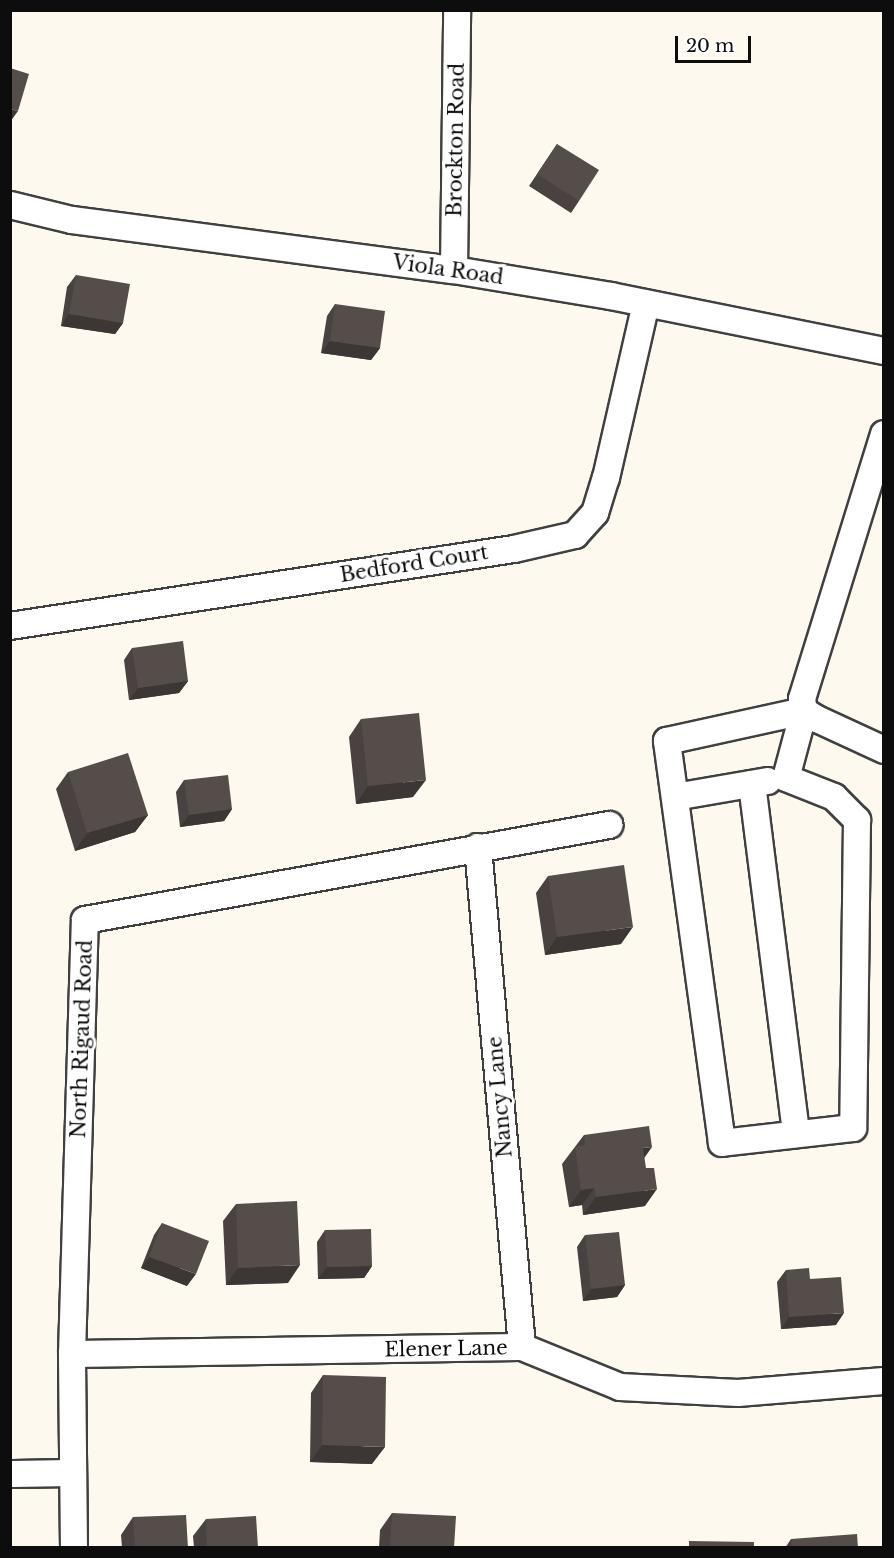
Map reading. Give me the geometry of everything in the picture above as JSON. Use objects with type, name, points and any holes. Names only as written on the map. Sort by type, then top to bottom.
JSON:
[{"type":"street","name":"Brockton Road","points":[[454,270],[458,10]]},
{"type":"street","name":"Viola Road","points":[[10,205],[72,220],[454,270],[611,296],[884,351]]},
{"type":"street","name":"Bedford Court","points":[[10,626],[514,549],[575,535],[594,513],[606,478],[646,304]]},
{"type":"street","points":[[786,778],[804,711],[801,699],[884,434]]},
{"type":"street","points":[[675,797],[786,778],[834,797],[857,820],[853,1128],[722,1143],[667,741],[804,711],[884,750]]},
{"type":"street","points":[[752,784],[796,1134]]},
{"type":"street","name":"North Rigaud Road","points":[[74,1548],[72,1354],[85,920],[609,825]]},
{"type":"street","name":"Nancy Lane","points":[[478,848],[522,1347]]},
{"type":"street","name":"Elener Lane","points":[[72,1354],[522,1347],[620,1387],[738,1393],[884,1381]]},
{"type":"street","points":[[10,1474],[73,1473]]},
{"type":"building","points":[[10,68],[29,74],[18,111],[10,109]]},
{"type":"building","points":[[557,144],[599,170],[579,201],[537,174]]},
{"type":"building","points":[[76,275],[130,284],[123,323],[69,314]]},
{"type":"building","points":[[335,304],[385,311],[380,348],[330,341]]},
{"type":"building","points":[[183,641],[188,681],[138,688],[132,648]]},
{"type":"building","points":[[419,713],[426,780],[368,786],[361,719]]},
{"type":"building","points":[[128,753],[148,815],[87,833],[68,772]]},
{"type":"building","points":[[228,775],[232,809],[189,815],[184,780]]},
{"type":"building","points":[[624,865],[633,927],[557,937],[548,876]]},
{"type":"building","points":[[649,1126],[652,1147],[643,1148],[646,1168],[654,1168],[657,1189],[596,1197],[594,1188],[581,1190],[575,1147],[585,1145],[584,1135]]},
{"type":"building","points":[[297,1201],[300,1265],[238,1268],[236,1204]]},
{"type":"building","points":[[162,1223],[209,1241],[196,1274],[149,1257]]},
{"type":"building","points":[[371,1229],[372,1266],[327,1267],[325,1230]]},
{"type":"building","points":[[619,1232],[625,1285],[591,1289],[585,1235]]},
{"type":"building","points":[[809,1268],[810,1279],[841,1277],[844,1313],[789,1317],[786,1270]]},
{"type":"building","points":[[323,1375],[386,1377],[385,1447],[322,1445]]},
{"type":"building","points":[[392,1513],[456,1516],[454,1548],[390,1548]]},
{"type":"building","points":[[186,1515],[188,1548],[135,1548],[133,1517]]},
{"type":"building","points":[[256,1516],[258,1548],[207,1548],[206,1519]]},
{"type":"building","points":[[857,1534],[858,1548],[792,1548],[791,1539]]},
{"type":"building","points":[[689,1541],[754,1542],[754,1548],[689,1548]]}]
